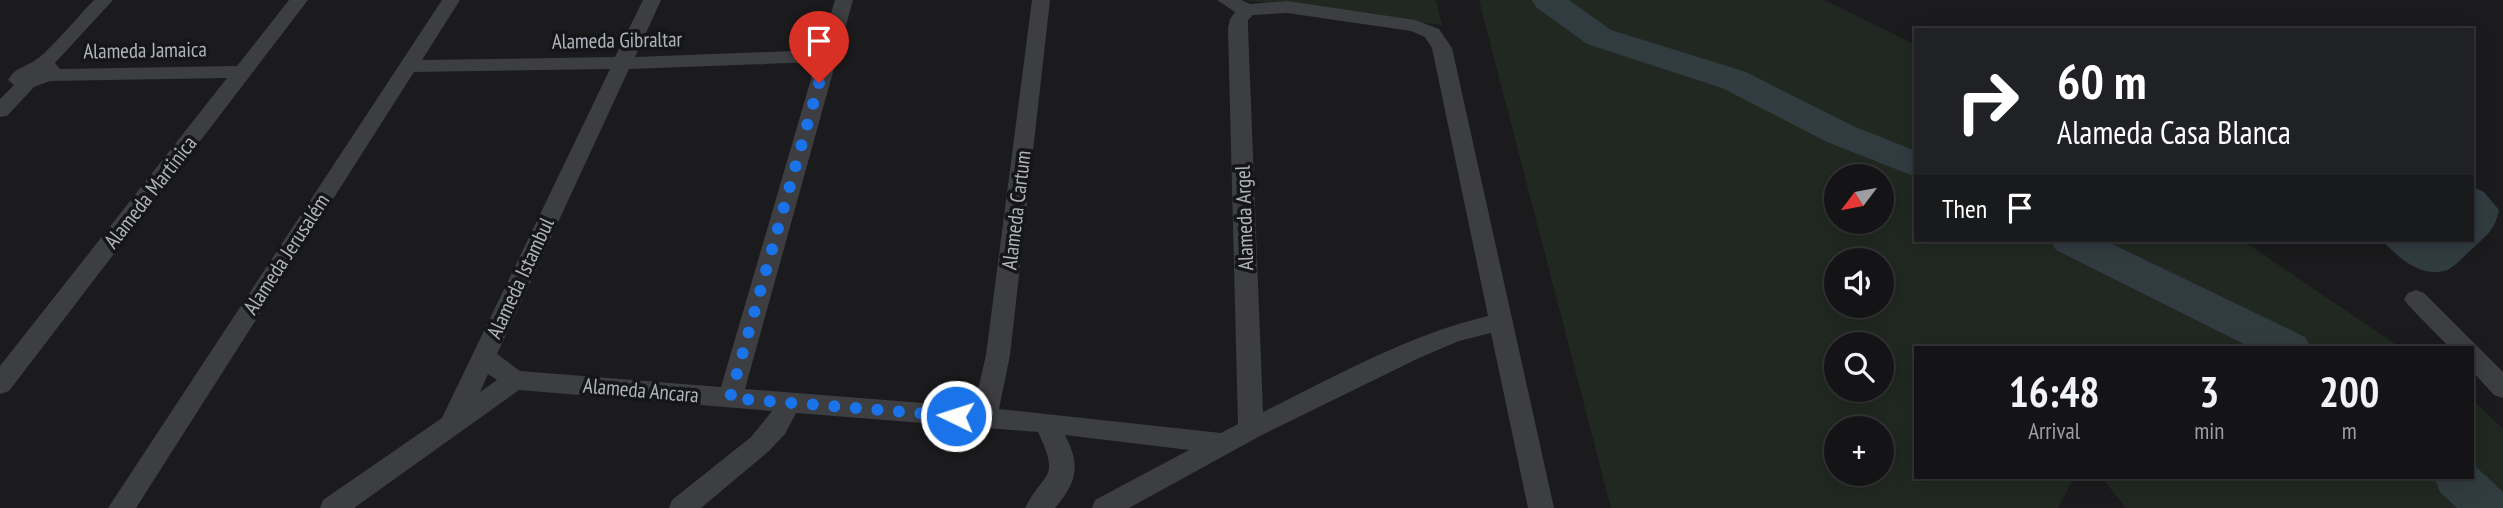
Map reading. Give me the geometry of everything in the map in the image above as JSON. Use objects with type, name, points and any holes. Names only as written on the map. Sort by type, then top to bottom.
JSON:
[{"type":"street","points":[[0,74],[24,78],[45,70],[104,0]]},
{"type":"street","name":"Alameda Martinica","points":[[0,384],[299,0]]},
{"type":"street","name":"Alameda Jerusalém","points":[[121,508],[451,0]]},
{"type":"street","name":"Alameda Istambul","points":[[333,508],[452,424],[652,0]]},
{"type":"street","points":[[730,398],[844,0]]},
{"type":"street","name":"Alameda Cartum","points":[[984,418],[998,355],[1041,0]]},
{"type":"street","points":[[1226,0],[1247,10],[1261,7],[1311,10],[1415,26],[1432,33],[1442,48],[1541,508]]},
{"type":"street","name":"Alameda Argel","points":[[1247,10],[1240,19],[1238,29],[1251,429]]},
{"type":"street","name":"Alameda Gibraltar","points":[[409,66],[622,63],[826,56]]},
{"type":"street","name":"Alameda Jamaica","points":[[45,70],[243,72]]},
{"type":"street","points":[[0,111],[24,78]]},
{"type":"street","points":[[2416,299],[2463,346]]},
{"type":"street","points":[[1105,508],[1251,429],[1410,351],[1454,333],[1500,322]]},
{"type":"street","points":[[452,424],[515,380],[483,357]]},
{"type":"street","points":[[2474,357],[2503,388]]},
{"type":"street","name":"Alameda Ancara","points":[[515,380],[1048,423],[1225,444]]},
{"type":"street","points":[[682,508],[760,444],[776,427],[789,402]]},
{"type":"street","points":[[1038,508],[1059,483],[1063,466],[1060,450],[1050,436],[1048,423]]},
{"type":"shaded area","points":[[1242,0],[1436,0],[1442,25]]},
{"type":"shaded area","points":[[1479,0],[1824,0],[1914,44],[1914,242],[2245,242],[2398,346],[1914,346],[1914,479],[2073,479],[2058,508],[1611,508]]},
{"type":"shaded area","points":[[2474,187],[2484,192],[2499,210],[2493,227],[2486,236],[2447,270],[2428,272],[2411,265],[2384,242],[2474,242]]},
{"type":"shaded area","points":[[2474,401],[2503,429],[2503,508],[2126,508],[2103,479],[2474,479]]},
{"type":"waterway","points":[[1548,0],[1599,37],[1734,80],[1840,134],[1914,164]]},
{"type":"waterway","points":[[2074,242],[2286,346]]},
{"type":"waterway","points":[[2458,479],[2488,508]]},
{"type":"route","points":[[819,83],[730,398],[956,416]]}]
